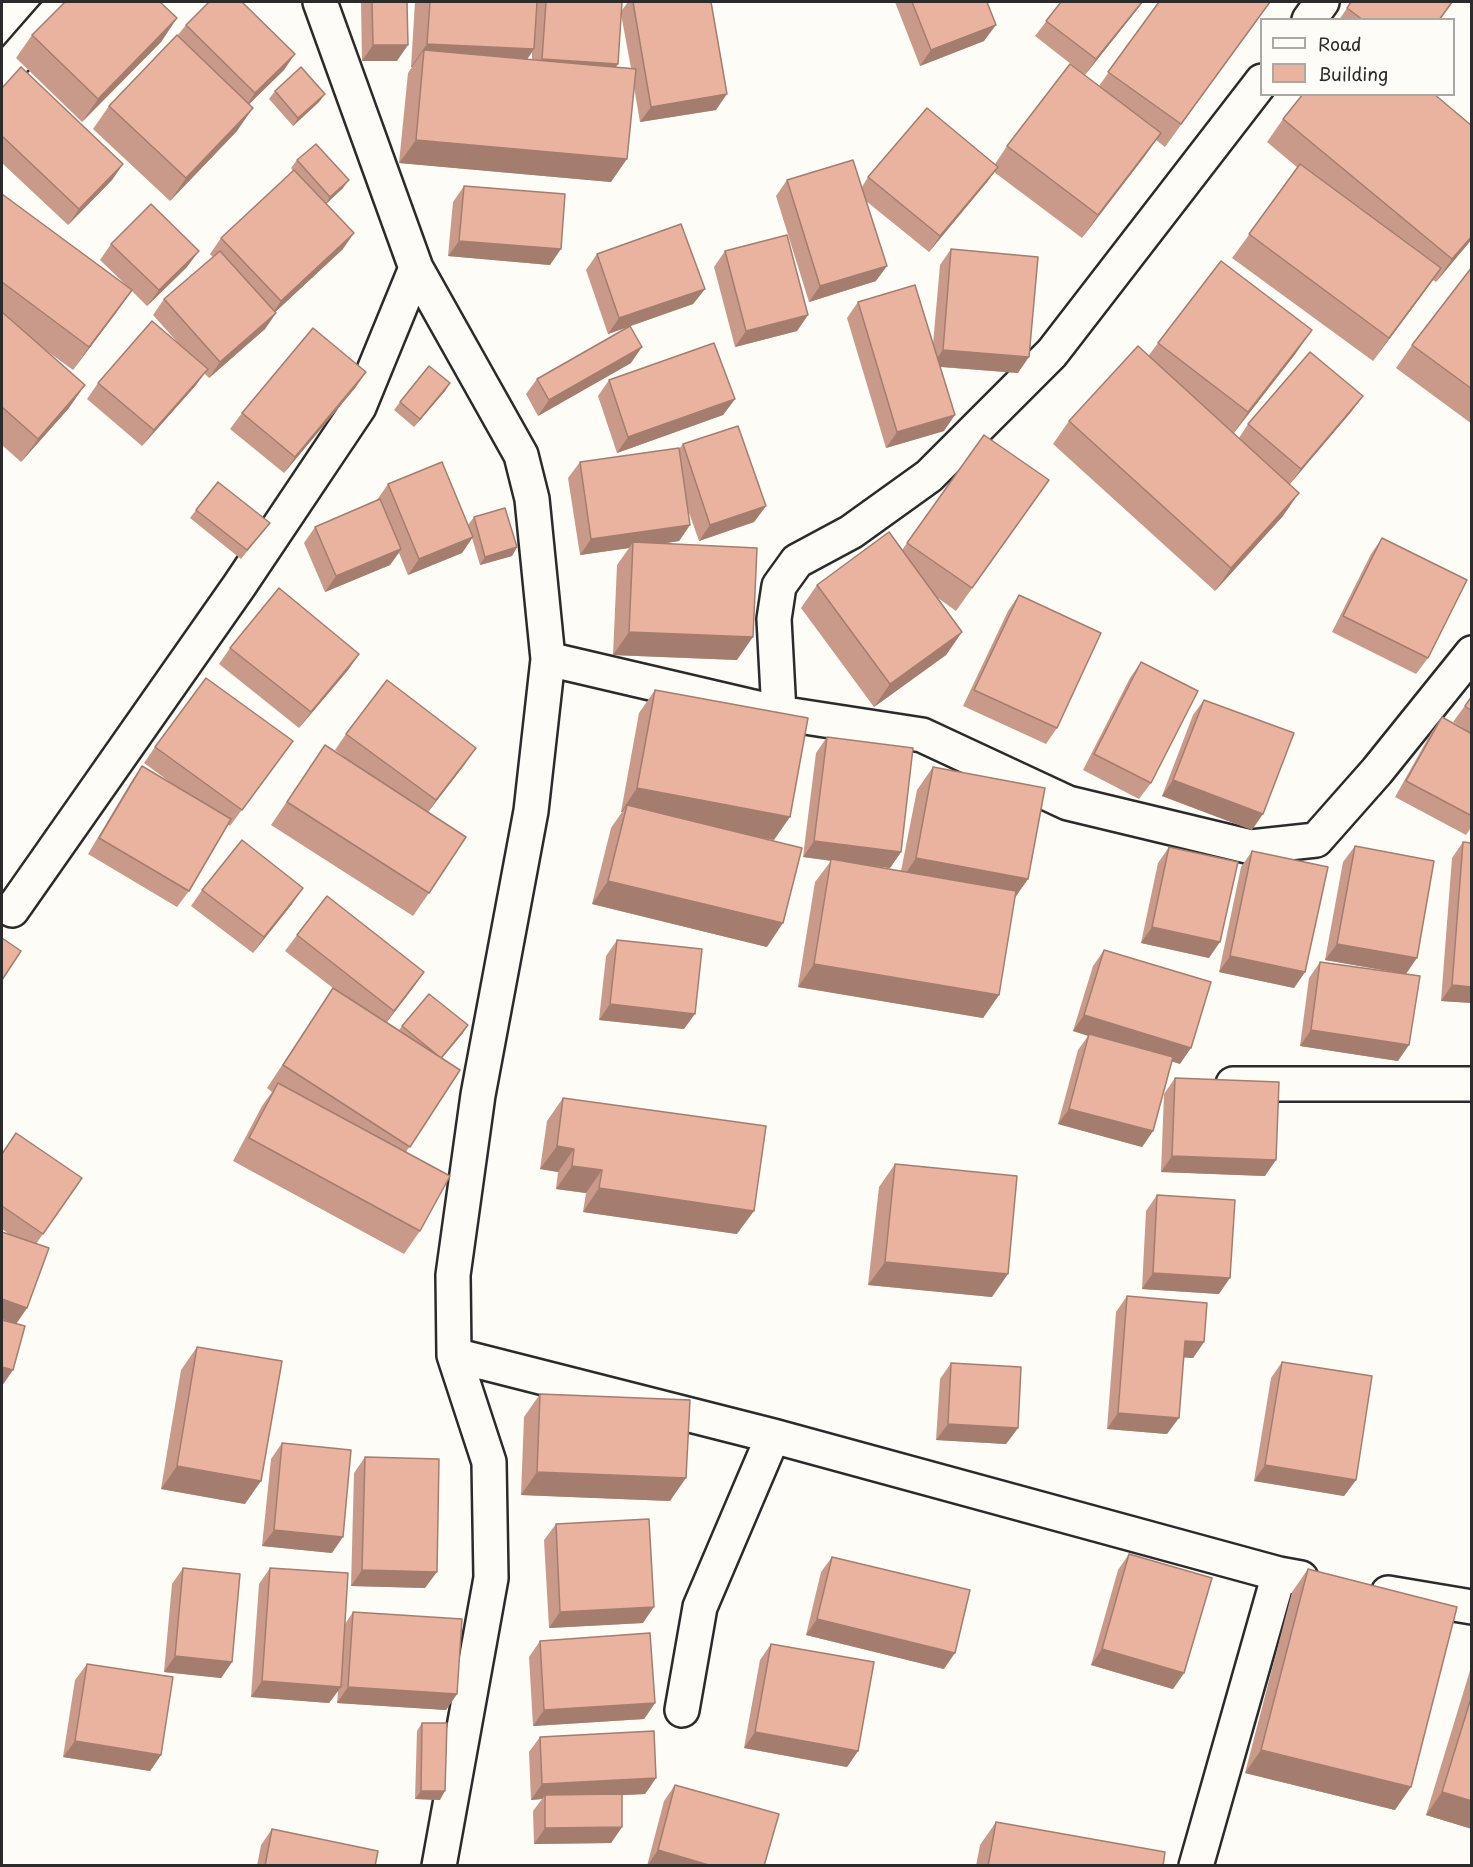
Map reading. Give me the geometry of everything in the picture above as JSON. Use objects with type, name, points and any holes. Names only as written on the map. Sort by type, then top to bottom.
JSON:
[{"type":"street","points":[[2,74],[65,2]]},
{"type":"street","points":[[320,2],[416,268],[521,455],[532,499],[548,659],[531,811],[478,1095],[455,1264],[454,1356],[489,1462],[491,1578],[439,1866]]},
{"type":"street","points":[[1310,18],[1322,2]]},
{"type":"street","points":[[779,713],[774,619],[779,586],[797,561],[851,532],[929,476],[1052,353],[1260,84]]},
{"type":"street","points":[[12,910],[239,586],[358,407],[416,268]]},
{"type":"street","points":[[548,659],[779,713],[922,735],[1068,803],[1251,847],[1316,840],[1377,771],[1472,653]]},
{"type":"street","points":[[1213,1083],[1472,1084]]},
{"type":"street","points":[[454,1356],[773,1436],[1279,1574],[1324,1582]]},
{"type":"street","points":[[682,1710],[700,1607],[773,1436]]},
{"type":"street","points":[[1196,1866],[1279,1574]]},
{"type":"street","points":[[1358,1587],[1472,1607]]},
{"type":"building","points":[[65,2],[160,2],[177,18],[98,99],[32,35]]},
{"type":"building","points":[[209,2],[242,2],[295,54],[255,93],[186,25]]},
{"type":"building","points":[[372,2],[407,2],[408,45],[373,45]]},
{"type":"building","points":[[430,2],[537,2],[534,49],[427,44]]},
{"type":"building","points":[[546,2],[622,2],[618,64],[542,59]]},
{"type":"building","points":[[633,2],[711,2],[727,94],[651,107]]},
{"type":"building","points":[[912,2],[987,2],[996,25],[931,50]]},
{"type":"building","points":[[1061,2],[1142,2],[1096,59],[1046,21]]},
{"type":"building","points":[[1159,2],[1270,2],[1181,124],[1108,72]]},
{"type":"building","points":[[1351,2],[1452,2],[1440,18],[1360,18],[1347,8]]},
{"type":"building","points":[[177,35],[253,108],[186,178],[109,106]]},
{"type":"building","points":[[424,50],[636,69],[627,159],[416,140]]},
{"type":"building","points":[[1070,64],[1161,133],[1098,215],[1007,146]]},
{"type":"building","points":[[21,67],[123,164],[79,209],[2,136],[2,88]]},
{"type":"building","points":[[301,67],[325,94],[298,118],[275,91]]},
{"type":"building","points":[[1301,96],[1436,96],[1472,126],[1472,236],[1452,259],[1283,119]]},
{"type":"building","points":[[927,108],[998,167],[940,236],[868,177]]},
{"type":"building","points":[[316,144],[349,180],[330,197],[297,160]]},
{"type":"building","points":[[853,160],[887,266],[820,286],[787,180]]},
{"type":"building","points":[[1300,164],[1441,268],[1389,338],[1249,234]]},
{"type":"building","points":[[294,170],[354,233],[281,301],[221,238]]},
{"type":"building","points":[[464,186],[565,194],[561,249],[459,241]]},
{"type":"building","points":[[2,194],[132,290],[89,347],[2,282]]},
{"type":"building","points":[[151,204],[199,251],[159,290],[111,244]]},
{"type":"building","points":[[681,224],[705,289],[619,318],[597,254]]},
{"type":"building","points":[[787,235],[808,315],[746,331],[725,251]]},
{"type":"building","points":[[951,249],[1038,257],[1029,357],[943,350]]},
{"type":"building","points":[[220,251],[276,313],[220,362],[164,299]]},
{"type":"building","points":[[1221,261],[1312,330],[1248,412],[1158,343]]},
{"type":"building","points":[[1472,267],[1472,389],[1412,345]]},
{"type":"building","points":[[915,285],[955,415],[897,432],[858,302]]},
{"type":"building","points":[[2,312],[85,385],[38,439],[2,407]]},
{"type":"building","points":[[152,321],[208,369],[154,430],[98,383]]},
{"type":"building","points":[[630,326],[642,347],[549,400],[537,379]]},
{"type":"building","points":[[313,328],[366,372],[295,457],[242,413]]},
{"type":"building","points":[[714,343],[735,399],[628,437],[609,380]]},
{"type":"building","points":[[1138,346],[1299,493],[1231,568],[1069,421]]},
{"type":"building","points":[[1310,352],[1363,396],[1301,469],[1248,424]]},
{"type":"building","points":[[429,366],[450,383],[420,419],[400,402]]},
{"type":"building","points":[[738,426],[766,506],[710,525],[683,444]]},
{"type":"building","points":[[984,435],[1049,480],[972,588],[907,543]]},
{"type":"building","points":[[679,448],[690,525],[591,539],[580,462]]},
{"type":"building","points":[[442,462],[473,537],[419,559],[388,484]]},
{"type":"building","points":[[218,482],[270,523],[247,550],[196,510]]},
{"type":"building","points":[[380,499],[401,549],[336,576],[315,527]]},
{"type":"building","points":[[505,508],[517,547],[485,557],[474,517]]},
{"type":"building","points":[[889,532],[962,632],[890,684],[817,585]]},
{"type":"building","points":[[1382,538],[1467,580],[1428,658],[1343,616]]},
{"type":"building","points":[[633,542],[757,548],[753,637],[629,632]]},
{"type":"building","points":[[279,588],[359,654],[311,712],[230,648]]},
{"type":"building","points":[[1019,595],[1101,633],[1057,728],[974,690]]},
{"type":"building","points":[[1141,662],[1198,691],[1151,783],[1094,754]]},
{"type":"building","points":[[206,678],[293,741],[242,810],[155,747]]},
{"type":"building","points":[[387,680],[476,748],[436,800],[346,734]]},
{"type":"building","points":[[655,690],[808,718],[790,817],[637,788]]},
{"type":"building","points":[[1472,696],[1472,711],[1465,706]]},
{"type":"building","points":[[1204,700],[1294,733],[1263,814],[1173,780]]},
{"type":"building","points":[[1442,717],[1472,734],[1472,816],[1406,781]]},
{"type":"building","points":[[827,737],[913,748],[901,852],[814,841]]},
{"type":"building","points":[[325,745],[466,837],[429,893],[287,802]]},
{"type":"building","points":[[142,766],[231,819],[189,891],[99,838]]},
{"type":"building","points":[[933,767],[1045,788],[1028,879],[916,858]]},
{"type":"building","points":[[627,805],[802,848],[783,923],[608,881]]},
{"type":"building","points":[[242,840],[303,888],[264,937],[202,890]]},
{"type":"building","points":[[1463,842],[1472,843],[1472,987],[1452,985]]},
{"type":"building","points":[[1355,846],[1434,861],[1417,958],[1337,944]]},
{"type":"building","points":[[1169,847],[1238,862],[1220,942],[1152,927]]},
{"type":"building","points":[[1252,851],[1328,867],[1305,972],[1230,956]]},
{"type":"building","points":[[831,859],[1016,891],[999,995],[814,964]]},
{"type":"building","points":[[327,896],[424,972],[394,1011],[297,935]]},
{"type":"building","points":[[2,938],[21,951],[2,980]]},
{"type":"building","points":[[617,940],[702,949],[695,1014],[610,1004]]},
{"type":"building","points":[[1104,950],[1211,982],[1191,1048],[1084,1015]]},
{"type":"building","points":[[1320,962],[1420,976],[1409,1045],[1311,1030]]},
{"type":"building","points":[[333,988],[460,1070],[410,1147],[283,1065]]},
{"type":"building","points":[[429,994],[468,1025],[441,1058],[402,1026]]},
{"type":"building","points":[[1089,1034],[1173,1057],[1153,1131],[1069,1109]]},
{"type":"building","points":[[1175,1078],[1279,1082],[1276,1160],[1172,1156]]},
{"type":"building","points":[[278,1083],[450,1176],[420,1231],[249,1138]]},
{"type":"building","points":[[563,1098],[766,1126],[754,1211],[599,1188],[602,1170],[572,1166],[574,1149],[557,1146]]},
{"type":"building","points":[[16,1133],[82,1178],[43,1234],[2,1206],[2,1154]]},
{"type":"building","points":[[895,1164],[1017,1176],[1008,1274],[885,1262]]},
{"type":"building","points":[[1157,1195],[1235,1200],[1230,1278],[1153,1273]]},
{"type":"building","points":[[2,1232],[49,1248],[27,1308],[2,1299]]},
{"type":"building","points":[[1127,1296],[1207,1303],[1204,1342],[1185,1341],[1179,1418],[1118,1413]]},
{"type":"building","points":[[2,1320],[25,1326],[13,1370],[2,1367]]},
{"type":"building","points":[[197,1347],[282,1361],[261,1481],[177,1466]]},
{"type":"building","points":[[1282,1362],[1372,1376],[1356,1480],[1265,1465]]},
{"type":"building","points":[[951,1363],[1021,1367],[1018,1428],[948,1424]]},
{"type":"building","points":[[540,1394],[690,1400],[686,1478],[537,1472]]},
{"type":"building","points":[[282,1443],[351,1450],[343,1537],[274,1530]]},
{"type":"building","points":[[365,1457],[439,1459],[437,1572],[362,1570]]},
{"type":"building","points":[[649,1519],[654,1607],[560,1612],[556,1524]]},
{"type":"building","points":[[1129,1554],[1212,1578],[1184,1673],[1102,1649]]},
{"type":"building","points":[[832,1557],[970,1590],[955,1653],[817,1619]]},
{"type":"building","points":[[183,1568],[240,1574],[232,1662],[175,1656]]},
{"type":"building","points":[[270,1568],[348,1573],[341,1687],[262,1681]]},
{"type":"building","points":[[1308,1569],[1457,1607],[1411,1787],[1261,1750]]},
{"type":"building","points":[[353,1612],[462,1619],[457,1694],[348,1687]]},
{"type":"building","points":[[650,1633],[655,1703],[544,1710],[540,1641]]},
{"type":"building","points":[[771,1644],[874,1662],[858,1751],[755,1732]]},
{"type":"building","points":[[87,1664],[173,1677],[161,1755],[75,1741]]},
{"type":"building","points":[[1472,1695],[1472,1801],[1442,1792]]},
{"type":"building","points":[[422,1723],[447,1723],[445,1791],[421,1791]]},
{"type":"building","points":[[654,1731],[656,1778],[542,1784],[540,1737]]},
{"type":"building","points":[[675,1785],[779,1814],[764,1866],[712,1866],[658,1850]]},
{"type":"building","points":[[622,1794],[622,1827],[545,1828],[545,1795]]},
{"type":"building","points":[[996,1822],[1165,1852],[1163,1866],[988,1866]]},
{"type":"building","points":[[272,1829],[378,1851],[375,1866],[265,1866]]}]
